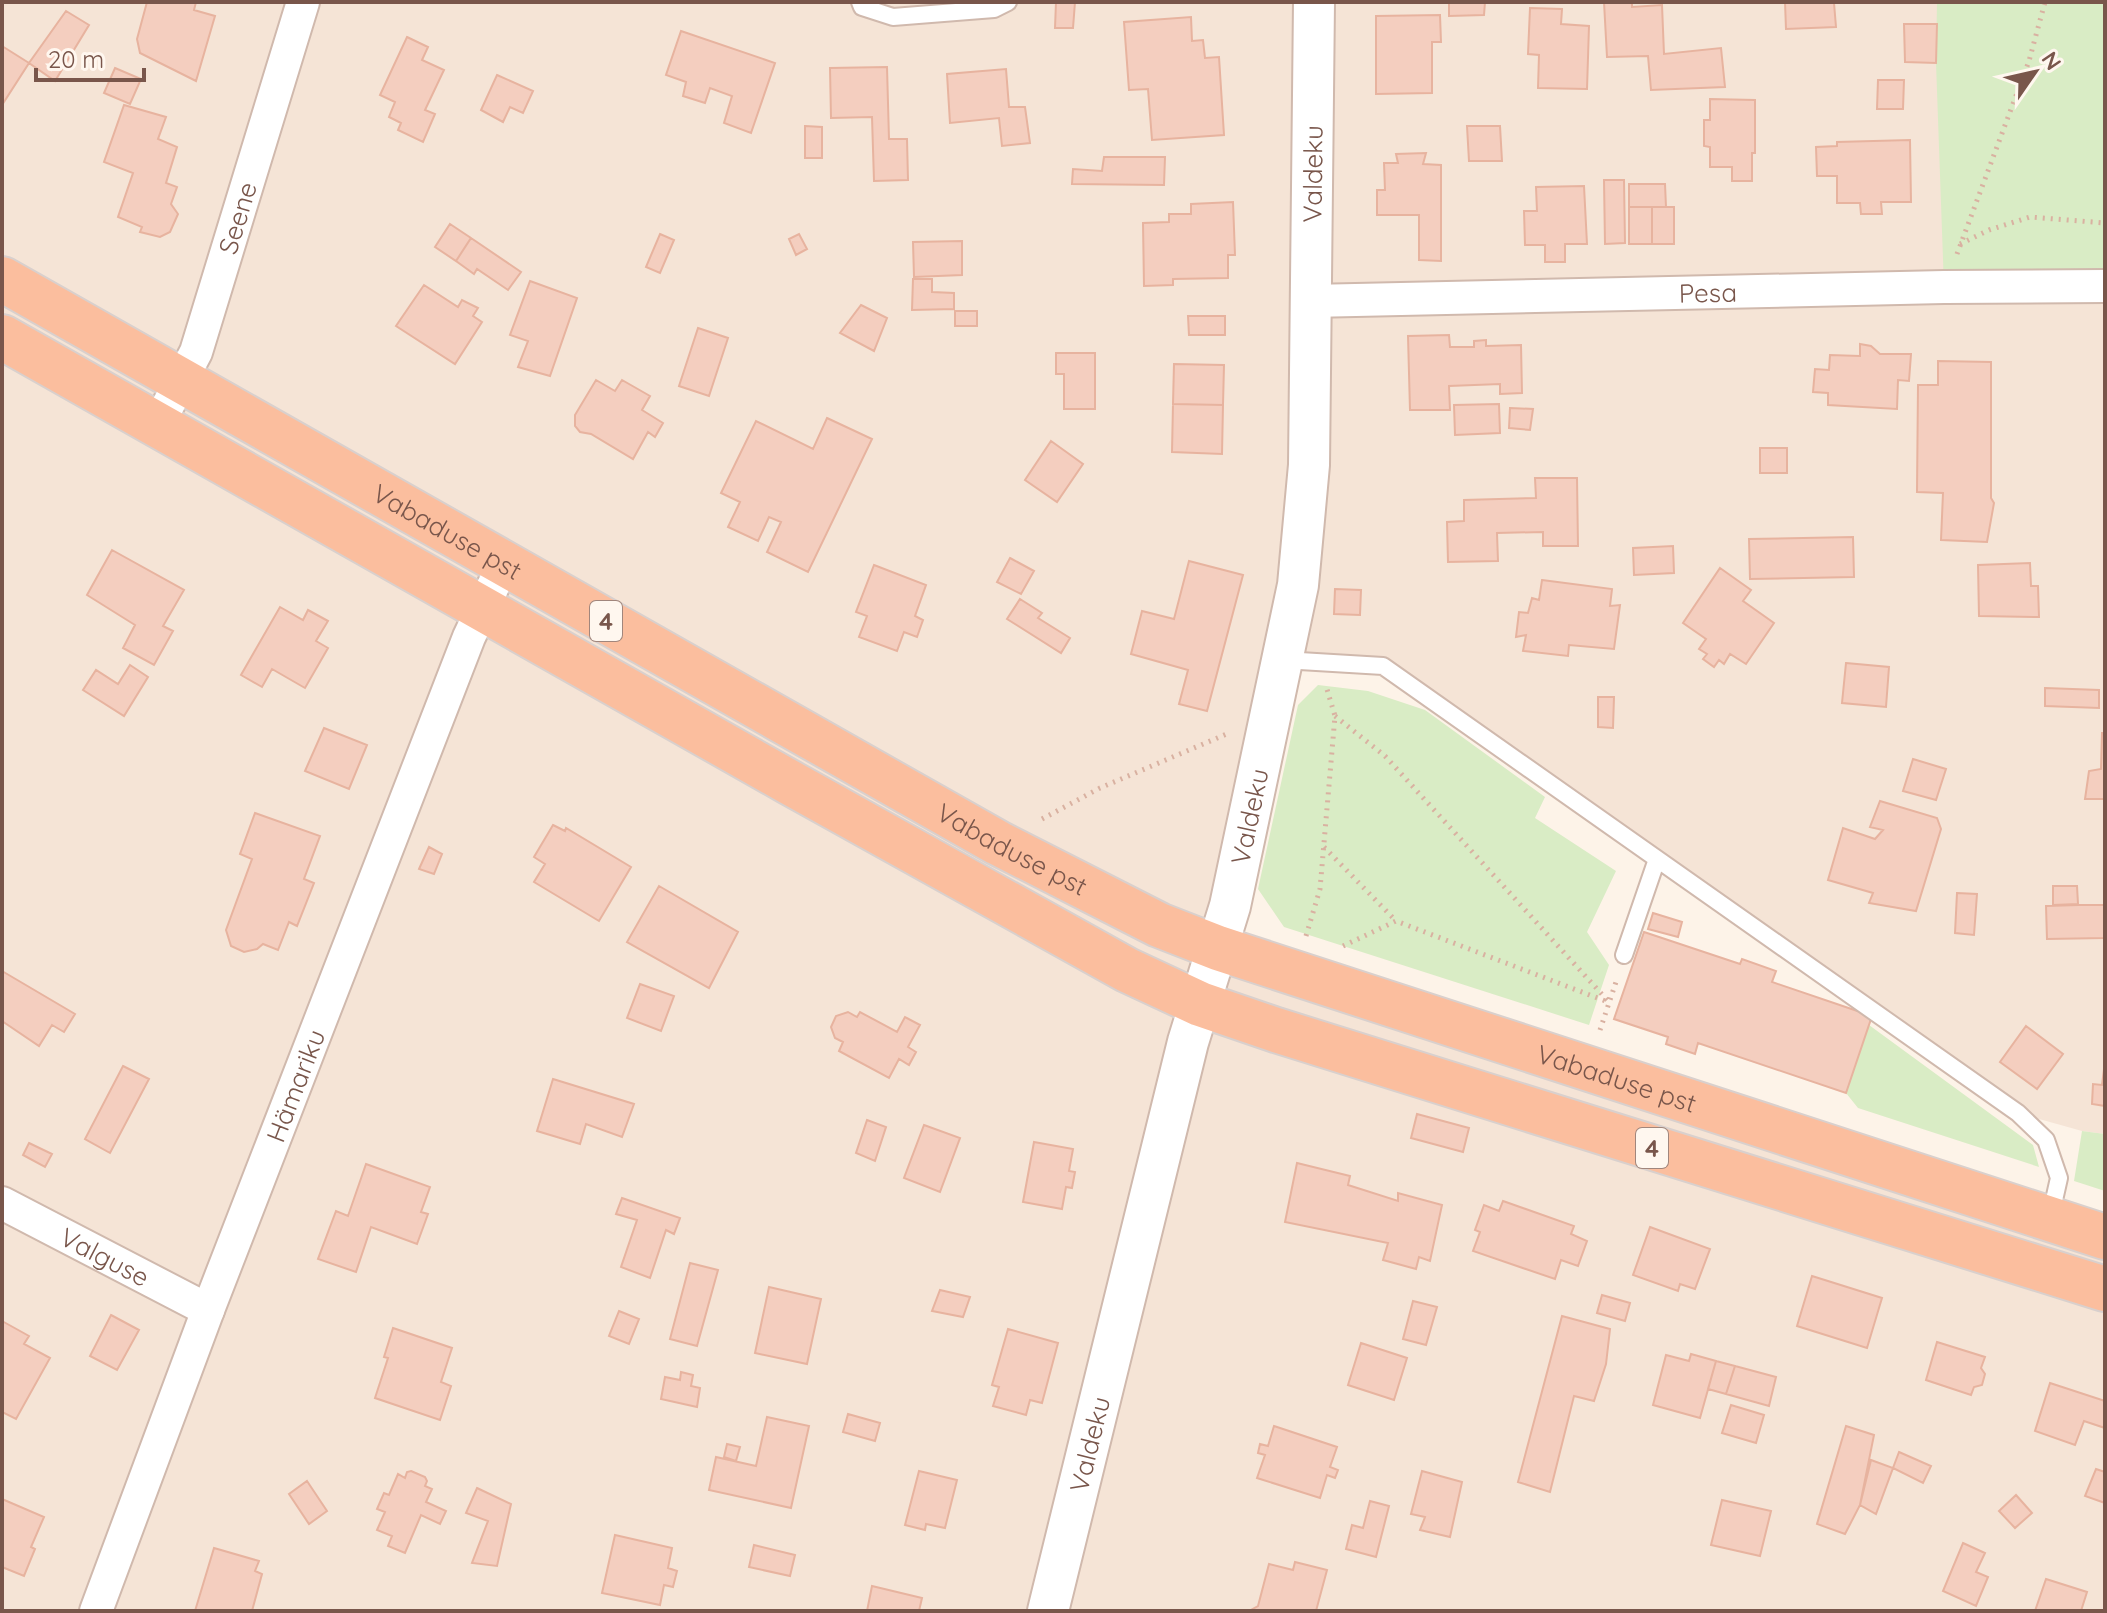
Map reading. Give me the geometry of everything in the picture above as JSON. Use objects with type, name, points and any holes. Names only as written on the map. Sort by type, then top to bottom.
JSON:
[{"type":"highway","name":"Vabaduse pst","points":[[2,279],[998,843],[1159,925],[1218,948],[2105,1237]]},
{"type":"highway","name":"Vabaduse pst","points":[[2,337],[1127,970],[1200,1004],[2105,1289]]},
{"type":"street","name":"Seene","points":[[157,426],[196,352],[303,2]]},
{"type":"street","name":"Valdeku","points":[[1048,1611],[1188,1042],[1301,661],[1298,585],[1309,465],[1314,2]]},
{"type":"street","name":"Pesa","points":[[1310,301],[2105,286]]},
{"type":"street","name":"Hämariku","points":[[96,1611],[208,1310],[481,609],[504,563]]},
{"type":"street","name":"Valguse","points":[[2,1203],[208,1310]]},
{"type":"lane","points":[[860,2],[862,7],[893,17],[994,9],[1008,2]]},
{"type":"lane","points":[[1301,661],[1383,666],[2018,1113],[2046,1140],[2059,1178],[2050,1219]]},
{"type":"lane","points":[[1624,955],[1657,859]]},
{"type":"path","points":[[1944,287],[2029,61],[2045,2]]},
{"type":"path","points":[[1960,244],[1989,230],[2030,217],[2105,223]]},
{"type":"path","points":[[1301,661],[1335,716],[1385,756],[1609,1002]]},
{"type":"path","points":[[1303,946],[1320,889],[1335,716]]},
{"type":"path","points":[[1041,820],[1100,788],[1234,731]]},
{"type":"path","points":[[1324,847],[1396,921],[1609,1002]]},
{"type":"path","points":[[1341,947],[1396,921]]},
{"type":"path","points":[[1600,1030],[1624,955]]},
{"type":"shaded area","points":[[2,2],[2105,2],[2105,1134],[2082,1131],[2018,1113],[1383,666],[1283,660],[1218,948],[2105,1237],[2105,1611],[2,1611]]},
{"type":"green space","points":[[1937,2],[2105,2],[2105,286],[1944,287],[1936,63]]},
{"type":"green space","points":[[1318,685],[1368,691],[1425,710],[1545,797],[1535,818],[1616,871],[1587,932],[1609,965],[1589,1025],[1284,927],[1258,889],[1298,705]]},
{"type":"green space","points":[[1869,1025],[2033,1145],[2039,1167],[1858,1108],[1846,1093]]},
{"type":"green space","points":[[2082,1131],[2105,1134],[2105,1191],[2074,1181]]},
{"type":"building","points":[[147,2],[196,2],[194,10],[215,16],[196,81],[140,53],[137,39]]},
{"type":"building","points":[[1056,2],[1075,2],[1073,28],[1055,28]]},
{"type":"building","points":[[1449,2],[1485,2],[1484,15],[1449,16]]},
{"type":"building","points":[[1604,2],[1632,2],[1632,7],[1662,5],[1664,54],[1721,48],[1725,87],[1651,90],[1648,56],[1607,57]]},
{"type":"building","points":[[1785,2],[1851,2],[1834,3],[1836,27],[1786,29]]},
{"type":"building","points":[[1530,8],[1562,9],[1561,24],[1589,26],[1587,89],[1538,88],[1539,55],[1528,54]]},
{"type":"building","points":[[66,11],[89,25],[55,81],[29,63]]},
{"type":"building","points":[[1440,15],[1441,42],[1432,42],[1432,93],[1376,94],[1376,16]]},
{"type":"building","points":[[1191,17],[1192,41],[1203,40],[1205,58],[1219,57],[1224,135],[1152,140],[1148,89],[1129,90],[1124,22]]},
{"type":"building","points":[[1904,24],[1937,24],[1936,63],[1905,62]]},
{"type":"building","points":[[681,31],[775,63],[751,133],[724,123],[732,96],[710,88],[705,103],[683,96],[686,82],[666,75]]},
{"type":"building","points":[[407,37],[428,47],[422,60],[444,70],[425,110],[435,114],[423,142],[398,130],[401,123],[389,117],[395,102],[380,95]]},
{"type":"building","points":[[2,46],[29,63],[2,105]]},
{"type":"building","points":[[887,67],[889,139],[907,139],[908,180],[874,181],[872,117],[831,118],[830,68]]},
{"type":"building","points":[[115,68],[141,79],[130,104],[104,93]]},
{"type":"building","points":[[1006,69],[1009,107],[1025,107],[1030,143],[1002,146],[999,118],[950,123],[947,74]]},
{"type":"building","points":[[497,75],[533,91],[523,113],[510,107],[503,122],[481,110]]},
{"type":"building","points":[[1878,80],[1904,80],[1903,109],[1877,109]]},
{"type":"building","points":[[1710,99],[1755,100],[1752,181],[1732,181],[1732,167],[1710,167],[1710,147],[1704,146],[1704,120],[1710,120]]},
{"type":"building","points":[[124,105],[166,117],[158,139],[177,147],[166,183],[177,187],[171,204],[178,214],[170,232],[160,237],[140,232],[142,227],[118,217],[133,173],[104,162]]},
{"type":"building","points":[[805,126],[822,127],[822,158],[805,158]]},
{"type":"building","points":[[1467,126],[1500,126],[1502,161],[1469,161]]},
{"type":"building","points":[[1910,140],[1911,202],[1881,202],[1882,214],[1861,214],[1860,203],[1837,203],[1837,176],[1817,176],[1816,147],[1837,146],[1837,142]]},
{"type":"building","points":[[1426,153],[1423,164],[1441,165],[1441,261],[1419,260],[1419,215],[1377,215],[1377,190],[1385,190],[1384,163],[1398,163],[1396,154]]},
{"type":"building","points":[[1104,157],[1165,157],[1164,185],[1072,184],[1073,169],[1102,171]]},
{"type":"building","points":[[1604,180],[1624,180],[1625,243],[1605,244]]},
{"type":"building","points":[[1629,184],[1665,184],[1666,207],[1629,207]]},
{"type":"building","points":[[1584,186],[1587,244],[1565,244],[1565,262],[1545,262],[1545,245],[1525,245],[1524,211],[1537,211],[1536,187]]},
{"type":"building","points":[[1233,202],[1235,255],[1228,255],[1228,278],[1173,279],[1173,285],[1144,286],[1143,223],[1169,222],[1169,214],[1191,214],[1191,204]]},
{"type":"building","points":[[1629,207],[1652,207],[1652,244],[1629,244]]},
{"type":"building","points":[[1652,207],[1674,207],[1674,244],[1652,244]]},
{"type":"building","points":[[450,224],[471,238],[456,261],[435,247]]},
{"type":"building","points":[[660,234],[674,240],[660,273],[646,267]]},
{"type":"building","points":[[799,234],[807,249],[796,255],[789,239]]},
{"type":"building","points":[[471,238],[521,272],[508,290],[477,269],[474,274],[456,261]]},
{"type":"building","points":[[962,241],[962,275],[914,277],[913,242]]},
{"type":"building","points":[[913,279],[932,279],[932,292],[954,293],[954,309],[912,310]]},
{"type":"building","points":[[530,281],[577,298],[550,376],[518,367],[528,341],[510,335]]},
{"type":"building","points":[[424,285],[458,307],[462,300],[478,308],[473,316],[482,322],[455,364],[396,326]]},
{"type":"building","points":[[861,305],[887,318],[874,351],[840,333]]},
{"type":"building","points":[[955,311],[977,311],[977,326],[955,326]]},
{"type":"building","points":[[1188,316],[1225,316],[1225,335],[1189,335]]},
{"type":"building","points":[[698,328],[728,338],[709,396],[679,386]]},
{"type":"building","points":[[1449,335],[1450,347],[1474,347],[1474,341],[1486,340],[1486,346],[1521,345],[1522,393],[1500,394],[1500,384],[1449,386],[1450,410],[1410,410],[1408,336]]},
{"type":"building","points":[[1860,344],[1871,346],[1880,354],[1911,354],[1909,381],[1898,380],[1897,409],[1828,405],[1828,393],[1813,392],[1815,369],[1829,370],[1830,355],[1860,356]]},
{"type":"building","points":[[1056,353],[1095,353],[1095,409],[1064,409],[1064,374],[1056,374]]},
{"type":"building","points":[[1938,361],[1991,362],[1991,498],[1994,503],[1987,542],[1941,540],[1943,493],[1917,492],[1918,385],[1938,385]]},
{"type":"building","points":[[1174,364],[1224,365],[1223,405],[1173,404]]},
{"type":"building","points":[[596,380],[615,391],[622,380],[650,396],[642,410],[663,423],[655,437],[648,432],[633,459],[591,434],[580,432],[575,426],[575,415]]},
{"type":"building","points":[[1173,404],[1223,405],[1222,454],[1172,452]]},
{"type":"building","points":[[1499,404],[1500,433],[1455,435],[1454,405]]},
{"type":"building","points":[[1510,408],[1533,409],[1530,430],[1509,428]]},
{"type":"building","points":[[827,418],[872,439],[808,572],[767,552],[781,522],[769,517],[758,541],[728,527],[740,502],[721,493],[756,421],[813,449]]},
{"type":"building","points":[[1051,441],[1083,464],[1057,502],[1025,480]]},
{"type":"building","points":[[1760,448],[1787,448],[1787,473],[1760,473]]},
{"type":"building","points":[[1535,478],[1577,478],[1578,546],[1543,546],[1543,532],[1497,533],[1498,561],[1448,562],[1447,522],[1464,521],[1464,500],[1536,498]]},
{"type":"building","points":[[1853,537],[1854,577],[1750,579],[1749,539]]},
{"type":"building","points":[[1673,546],[1674,573],[1634,575],[1633,548]]},
{"type":"building","points":[[112,550],[184,590],[163,626],[173,631],[154,665],[123,648],[135,625],[87,595]]},
{"type":"building","points":[[1010,558],[1034,571],[1021,594],[997,582]]},
{"type":"building","points":[[1189,561],[1243,575],[1207,711],[1179,704],[1188,670],[1131,654],[1142,611],[1174,619]]},
{"type":"building","points":[[2030,563],[2031,586],[2038,586],[2039,617],[1979,616],[1978,565]]},
{"type":"building","points":[[874,565],[926,585],[915,616],[923,620],[917,637],[904,632],[897,651],[859,637],[867,616],[856,612]]},
{"type":"building","points":[[1720,568],[1751,590],[1743,601],[1774,623],[1746,664],[1730,654],[1724,664],[1719,660],[1714,667],[1703,659],[1707,654],[1699,649],[1706,639],[1683,623]]},
{"type":"building","points":[[1542,580],[1612,589],[1610,606],[1620,605],[1614,649],[1569,645],[1568,656],[1523,651],[1526,635],[1516,637],[1519,612],[1528,613],[1532,598],[1539,600]]},
{"type":"building","points":[[1335,589],[1361,590],[1360,615],[1334,614]]},
{"type":"building","points":[[1020,599],[1042,613],[1038,618],[1070,638],[1061,653],[1007,619]]},
{"type":"building","points":[[280,607],[303,620],[308,610],[328,621],[316,641],[328,648],[305,688],[272,669],[262,687],[241,675]]},
{"type":"building","points":[[1846,663],[1889,667],[1886,707],[1842,703]]},
{"type":"building","points":[[130,665],[148,677],[124,716],[83,690],[96,670],[118,684]]},
{"type":"building","points":[[2045,688],[2099,690],[2099,708],[2045,706]]},
{"type":"building","points":[[1598,697],[1614,697],[1613,728],[1598,727]]},
{"type":"building","points":[[324,728],[367,745],[349,789],[305,771]]},
{"type":"building","points":[[2102,733],[2105,733],[2105,799],[2085,799],[2089,771],[2101,769]]},
{"type":"building","points":[[1913,759],[1946,769],[1936,800],[1903,791]]},
{"type":"building","points":[[1880,801],[1937,818],[1941,829],[1916,911],[1869,903],[1873,893],[1828,880],[1843,828],[1875,839],[1883,830],[1870,827]]},
{"type":"building","points":[[255,813],[320,836],[304,879],[314,883],[297,926],[289,922],[278,950],[263,944],[244,952],[231,946],[226,930],[252,859],[240,854]]},
{"type":"building","points":[[553,825],[565,831],[566,828],[631,867],[599,921],[534,882],[545,864],[534,857]]},
{"type":"building","points":[[429,847],[442,854],[434,874],[419,869]]},
{"type":"building","points":[[659,886],[738,932],[709,988],[627,942]]},
{"type":"building","points":[[2053,886],[2077,886],[2078,904],[2053,905]]},
{"type":"building","points":[[1957,893],[1977,894],[1974,935],[1955,933]]},
{"type":"building","points":[[2105,905],[2105,938],[2047,939],[2046,906]]},
{"type":"building","points":[[1653,913],[1682,922],[1678,937],[1648,929]]},
{"type":"building","points":[[1644,932],[1740,964],[1742,959],[1776,971],[1772,982],[1872,1016],[1846,1093],[1698,1043],[1695,1054],[1666,1044],[1668,1037],[1614,1019]]},
{"type":"building","points":[[2,971],[75,1014],[64,1032],[52,1025],[39,1046],[2,1021]]},
{"type":"building","points":[[640,984],[674,996],[661,1031],[627,1018]]},
{"type":"building","points":[[848,1012],[857,1017],[860,1012],[897,1032],[905,1017],[920,1025],[908,1047],[916,1052],[909,1065],[899,1059],[889,1078],[839,1051],[843,1042],[835,1038],[831,1027],[836,1016]]},
{"type":"building","points":[[2026,1026],[2063,1054],[2037,1089],[2000,1062]]},
{"type":"building","points":[[123,1066],[149,1079],[110,1153],[85,1139]]},
{"type":"building","points":[[2104,1069],[2105,1106],[2092,1104],[2093,1084],[2102,1085]]},
{"type":"building","points":[[553,1079],[634,1104],[622,1137],[586,1124],[580,1144],[537,1131]]},
{"type":"building","points":[[1417,1114],[1469,1128],[1463,1152],[1411,1138]]},
{"type":"building","points":[[867,1120],[886,1127],[875,1161],[856,1153]]},
{"type":"building","points":[[924,1125],[960,1138],[940,1192],[904,1178]]},
{"type":"building","points":[[1034,1142],[1073,1149],[1069,1171],[1075,1172],[1072,1188],[1066,1187],[1062,1209],[1023,1202]]},
{"type":"building","points":[[29,1143],[52,1154],[45,1167],[23,1155]]},
{"type":"building","points":[[1297,1163],[1350,1176],[1348,1185],[1398,1201],[1398,1193],[1442,1205],[1430,1261],[1419,1257],[1416,1269],[1383,1260],[1388,1243],[1285,1222]]},
{"type":"building","points":[[366,1164],[430,1187],[421,1212],[428,1214],[417,1244],[371,1227],[356,1272],[318,1259],[336,1211],[348,1216]]},
{"type":"building","points":[[622,1198],[680,1218],[674,1234],[666,1230],[650,1278],[621,1267],[637,1220],[616,1214]]},
{"type":"building","points":[[1503,1201],[1574,1226],[1571,1234],[1587,1241],[1578,1266],[1561,1260],[1555,1279],[1473,1251],[1480,1232],[1475,1230],[1484,1205],[1499,1211]]},
{"type":"building","points":[[1650,1227],[1710,1249],[1695,1289],[1680,1284],[1678,1291],[1633,1275]]},
{"type":"building","points":[[690,1263],[718,1270],[697,1346],[670,1339]]},
{"type":"building","points":[[1812,1276],[1882,1298],[1867,1348],[1797,1326]]},
{"type":"building","points":[[769,1287],[821,1299],[807,1364],[755,1353]]},
{"type":"building","points":[[940,1290],[970,1297],[963,1317],[932,1311]]},
{"type":"building","points":[[1602,1295],[1630,1303],[1625,1321],[1597,1313]]},
{"type":"building","points":[[1413,1301],[1437,1307],[1426,1345],[1403,1339]]},
{"type":"building","points":[[619,1311],[639,1319],[629,1344],[609,1336]]},
{"type":"building","points":[[111,1315],[139,1330],[117,1370],[90,1356]]},
{"type":"building","points":[[1562,1316],[1610,1329],[1606,1364],[1594,1401],[1574,1396],[1550,1492],[1518,1482]]},
{"type":"building","points":[[2,1321],[29,1336],[24,1344],[50,1358],[16,1419],[2,1412]]},
{"type":"building","points":[[393,1328],[452,1348],[441,1382],[451,1386],[440,1420],[375,1398],[388,1358],[384,1357]]},
{"type":"building","points":[[1008,1329],[1058,1343],[1042,1403],[1030,1400],[1026,1415],[993,1406],[999,1387],[992,1385]]},
{"type":"building","points":[[1937,1342],[1985,1357],[1981,1368],[1985,1374],[1982,1385],[1974,1387],[1971,1395],[1926,1380]]},
{"type":"building","points":[[1361,1343],[1407,1358],[1394,1400],[1348,1385]]},
{"type":"building","points":[[1691,1354],[1716,1361],[1700,1418],[1653,1405],[1666,1355],[1689,1361]]},
{"type":"building","points":[[1716,1361],[1735,1366],[1726,1394],[1708,1389]]},
{"type":"building","points":[[1735,1366],[1776,1377],[1769,1406],[1726,1394]]},
{"type":"building","points":[[681,1372],[693,1375],[691,1386],[700,1388],[697,1407],[661,1399],[665,1377],[680,1380]]},
{"type":"building","points":[[2050,1383],[2105,1401],[2105,1428],[2084,1421],[2075,1445],[2035,1431]]},
{"type":"building","points":[[1731,1405],[1764,1415],[1756,1443],[1722,1433]]},
{"type":"building","points":[[848,1414],[880,1423],[875,1441],[843,1432]]},
{"type":"building","points":[[767,1417],[809,1426],[791,1508],[709,1490],[716,1457],[756,1466]]},
{"type":"building","points":[[1274,1426],[1337,1447],[1330,1467],[1338,1470],[1335,1478],[1327,1475],[1320,1498],[1257,1478],[1265,1455],[1258,1453],[1260,1444],[1268,1446]]},
{"type":"building","points":[[1846,1426],[1874,1435],[1860,1505],[1845,1534],[1817,1524]]},
{"type":"building","points":[[727,1444],[740,1447],[736,1461],[724,1457]]},
{"type":"building","points":[[1899,1452],[1931,1466],[1923,1483],[1893,1468]]},
{"type":"building","points":[[1871,1460],[1893,1468],[1876,1514],[1860,1505]]},
{"type":"building","points":[[2096,1469],[2105,1472],[2105,1503],[2085,1496]]},
{"type":"building","points":[[411,1471],[425,1477],[425,1486],[432,1489],[426,1502],[446,1511],[440,1524],[421,1515],[405,1553],[388,1546],[392,1536],[377,1530],[385,1512],[377,1509],[384,1493],[389,1495],[398,1474],[405,1478]]},
{"type":"building","points":[[919,1471],[957,1480],[945,1528],[926,1524],[925,1530],[905,1525]]},
{"type":"building","points":[[1422,1471],[1462,1482],[1450,1537],[1420,1530],[1425,1517],[1411,1514]]},
{"type":"building","points":[[307,1481],[327,1511],[309,1524],[289,1494]]},
{"type":"building","points":[[477,1488],[511,1504],[497,1566],[472,1563],[488,1521],[466,1513]]},
{"type":"building","points":[[2016,1495],[2032,1513],[2015,1528],[1999,1511]]},
{"type":"building","points":[[2,1499],[44,1517],[31,1547],[35,1549],[24,1576],[2,1567]]},
{"type":"building","points":[[1722,1500],[1771,1511],[1760,1556],[1711,1545]]},
{"type":"building","points":[[1370,1501],[1389,1506],[1376,1557],[1346,1549],[1352,1525],[1363,1528]]},
{"type":"building","points":[[615,1535],[672,1548],[668,1568],[677,1571],[673,1587],[664,1585],[660,1605],[602,1593]]},
{"type":"building","points":[[1963,1543],[1985,1553],[1976,1572],[1988,1577],[1976,1606],[1943,1591]]},
{"type":"building","points":[[754,1545],[795,1555],[790,1576],[749,1567]]},
{"type":"building","points":[[214,1548],[259,1561],[255,1571],[262,1574],[252,1611],[195,1611]]},
{"type":"building","points":[[1295,1562],[1327,1570],[1316,1611],[1249,1611],[1258,1606],[1269,1564],[1293,1570]]},
{"type":"building","points":[[2046,1579],[2087,1592],[2081,1611],[2035,1611]]},
{"type":"building","points":[[872,1586],[922,1598],[919,1611],[867,1611]]}]
